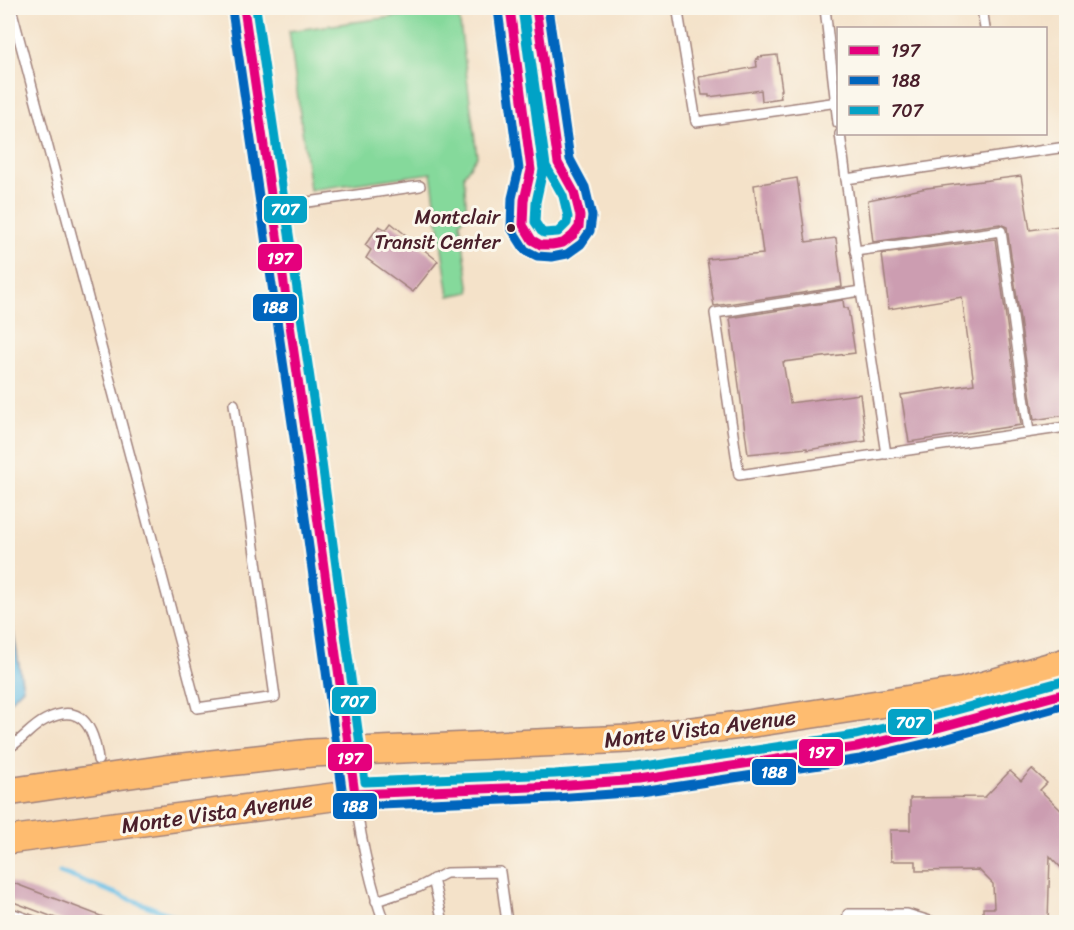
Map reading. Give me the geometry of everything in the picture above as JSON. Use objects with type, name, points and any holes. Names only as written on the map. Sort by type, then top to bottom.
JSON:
[{"type":"main road","name":"Monte Vista Avenue","points":[[8,792],[165,769],[311,753],[629,739],[740,726],[964,691],[1066,662]]},
{"type":"main road","name":"Monte Vista Avenue","points":[[8,840],[355,794],[556,786],[638,780],[856,747],[934,729],[1066,693]]},
{"type":"street","points":[[244,8],[355,794]]},
{"type":"lane","points":[[11,8],[197,708],[275,697],[234,404]]},
{"type":"lane","points":[[510,8],[531,170],[523,206],[523,225],[532,240],[541,245],[552,245],[563,243],[573,235],[579,227],[580,216],[574,192],[558,163],[536,8]]},
{"type":"lane","points":[[678,12],[696,122],[837,102],[825,8]]},
{"type":"lane","points":[[982,8],[985,27]]},
{"type":"lane","points":[[840,135],[886,454]]},
{"type":"lane","points":[[846,179],[1066,147]]},
{"type":"lane","points":[[273,207],[420,186]]},
{"type":"lane","points":[[855,251],[1000,231],[1029,432]]},
{"type":"lane","points":[[861,291],[715,313],[739,475],[1066,427]]},
{"type":"lane","points":[[8,748],[44,720],[61,714],[74,714],[86,721],[96,741],[98,760]]},
{"type":"lane","points":[[355,794],[359,824],[376,901],[384,922]]},
{"type":"lane","points":[[376,901],[419,887],[446,873],[500,872],[507,922]]},
{"type":"lane","points":[[433,879],[443,922]]},
{"type":"lane","points":[[8,912],[36,922]]},
{"type":"lane","points":[[847,922],[848,914],[907,914],[933,922]]},
{"type":"green space","points":[[458,8],[477,156],[464,175],[467,215],[460,222],[470,292],[449,296],[431,173],[310,190],[289,31]]},
{"type":"water","points":[[8,602],[23,688],[8,703]]},
{"type":"building","points":[[777,55],[781,98],[762,101],[761,90],[709,97],[709,95],[702,95],[699,77],[757,67],[758,57]]},
{"type":"building","points":[[1021,176],[1030,230],[1066,225],[1066,415],[1034,420],[1007,227],[1000,224],[873,242],[868,200],[927,188]]},
{"type":"building","points":[[797,178],[806,242],[836,238],[842,287],[714,306],[707,259],[763,254],[754,185]]},
{"type":"building","points":[[391,223],[438,261],[413,292],[366,258],[371,250],[365,245],[379,226],[386,230]]},
{"type":"building","points":[[995,239],[1021,425],[909,442],[901,395],[974,384],[962,297],[889,309],[882,254]]},
{"type":"building","points":[[843,300],[844,308],[848,308],[855,353],[783,362],[790,403],[860,394],[866,441],[807,450],[807,448],[748,454],[730,318]]},
{"type":"building","points":[[1032,769],[1047,783],[1040,790],[1066,815],[1066,873],[1050,856],[1048,922],[983,922],[983,908],[994,908],[993,884],[979,870],[916,871],[916,861],[891,861],[890,830],[910,830],[910,798],[985,797],[1010,771],[1021,781]]},
{"type":"building","points":[[8,881],[114,921],[66,922],[8,900]]},
{"type":"waterway","points":[[60,872],[189,922]]},
{"type":"transit line","name":"197","points":[[244,8],[355,794],[556,786],[638,780],[857,747],[934,729],[1066,693]]},
{"type":"transit line","name":"707","points":[[256,8],[318,433],[365,782],[637,768],[855,735],[1063,681]]},
{"type":"transit line","name":"197","points":[[510,8],[531,170],[524,200],[523,225],[532,240],[541,245],[552,245],[563,243],[573,235],[579,227],[580,216],[574,192],[558,163],[536,8]]},
{"type":"transit line","name":"707","points":[[522,8],[543,170],[536,202],[535,222],[544,233],[558,232],[567,223],[568,217],[563,196],[546,166],[524,10]]},
{"type":"transit line","name":"188","points":[[498,10],[519,169],[512,198],[511,228],[525,250],[537,256],[552,257],[567,254],[581,244],[590,231],[592,216],[585,187],[570,159],[548,8]]},
{"type":"transit line","name":"188","points":[[232,10],[343,796],[348,804],[355,806],[556,798],[640,792],[860,759],[937,741],[1066,705]]},
{"type":"place","name":"Montclair Transit Center","points":[[511,228]]}]
